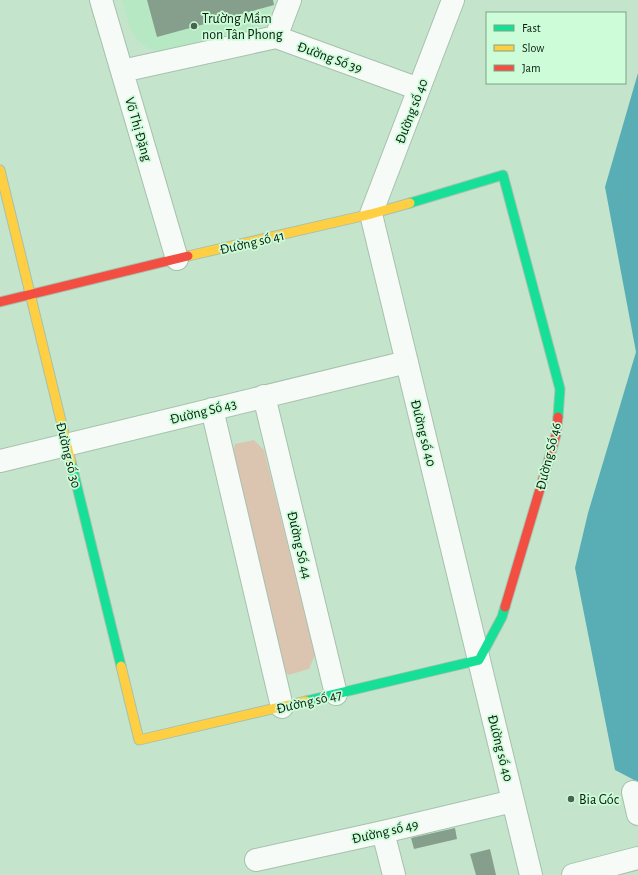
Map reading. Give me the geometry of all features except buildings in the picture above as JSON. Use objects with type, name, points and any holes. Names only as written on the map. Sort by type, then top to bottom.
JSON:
[{"type":"street","name":"Võ Thị Đặng","points":[[101,0],[177,259]]},
{"type":"street","points":[[122,71],[276,37],[290,0]]},
{"type":"street","name":"Đường số 40","points":[[453,0],[371,214],[531,875]]},
{"type":"street","name":"Đường Số 39","points":[[276,37],[419,89]]},
{"type":"street","name":"Đường số 30","points":[[0,170],[139,740]]},
{"type":"street","name":"Đường số 41","points":[[0,302],[371,214],[503,176]]},
{"type":"street","name":"Đường Số 46","points":[[479,660],[505,609],[556,435],[560,389],[503,176]]},
{"type":"street","name":"Đường Số 43","points":[[0,461],[407,362]]},
{"type":"street","name":"Đường Số 44","points":[[264,396],[336,694]]},
{"type":"street","points":[[212,409],[282,707]]},
{"type":"street","name":"Đường số 47","points":[[139,740],[479,660]]},
{"type":"street","points":[[633,792],[638,814]]},
{"type":"street","name":"Đường số 49","points":[[256,860],[513,801]]},
{"type":"street","points":[[383,832],[394,875]]},
{"type":"street","points":[[573,875],[638,858]]},
{"type":"shaded area","name":"Trường Mầm non Tân Phong","points":[[122,0],[274,0],[269,13],[262,23],[250,30],[158,51],[149,49],[139,42],[130,28]]},
{"type":"shaded area","points":[[254,440],[264,450],[315,655],[309,669],[288,675],[279,663],[230,460],[235,444]]},
{"type":"water","points":[[638,73],[638,782],[615,770],[575,568],[588,513],[636,352],[605,187]]},
{"type":"traffic: fast","points":[[410,203],[503,175],[560,389],[558,417]]},
{"type":"traffic: fast","points":[[71,462],[121,666]]},
{"type":"traffic: fast","points":[[306,701],[479,660],[502,617],[505,607]]},
{"type":"traffic: slow","points":[[0,170],[71,462]]},
{"type":"traffic: slow","points":[[188,256],[371,214],[410,203]]},
{"type":"traffic: slow","points":[[121,666],[139,740],[306,701]]},
{"type":"traffic: jam","points":[[0,302],[188,256]]},
{"type":"traffic: jam","points":[[505,607],[556,435],[558,417]]},
{"type":"place","name":"Trường Mầm non Tân Phong","points":[[194,26]]},
{"type":"place","name":"Bia Góc","points":[[571,799]]}]
